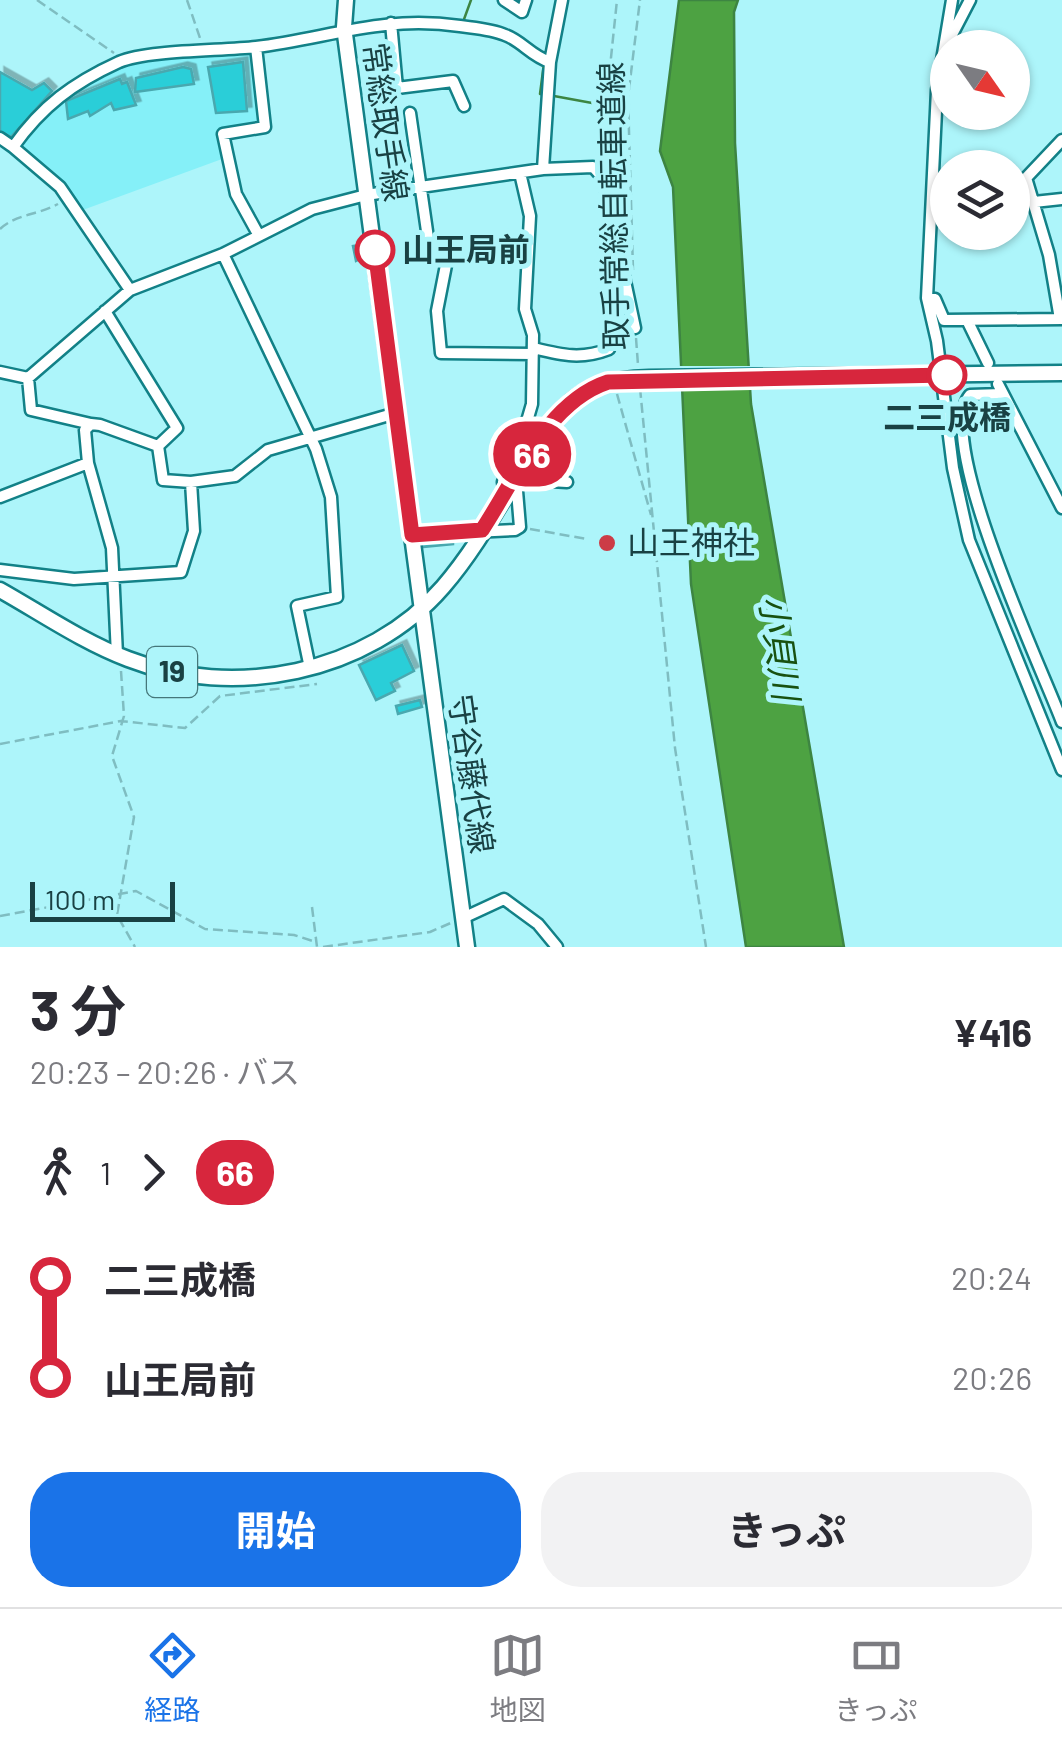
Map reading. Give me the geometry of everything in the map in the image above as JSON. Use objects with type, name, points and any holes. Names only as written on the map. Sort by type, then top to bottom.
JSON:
[{"type":"main road","name":"常総取手線","points":[[346,0],[344,28],[421,609]]},
{"type":"main road","name":"19","points":[[0,590],[117,655],[199,676],[241,678],[310,668],[359,650],[421,609],[449,579],[572,400],[608,382],[644,378],[1062,374]]},
{"type":"main road","name":"守谷藤代線","points":[[421,609],[467,947]]},
{"type":"street","points":[[504,0],[522,12],[526,0]]},
{"type":"street","points":[[543,169],[550,62],[562,0]]},
{"type":"street","points":[[946,30],[952,0]]},
{"type":"street","points":[[954,30],[970,0]]},
{"type":"street","points":[[13,147],[44,106],[62,92],[124,60],[256,47],[391,22],[433,23],[508,35],[531,56],[550,62]]},
{"type":"street","points":[[391,22],[396,88],[453,81],[464,106]]},
{"type":"street","points":[[256,47],[264,127],[223,134],[236,194],[258,234]]},
{"type":"street","points":[[410,114],[429,246],[447,260],[437,311],[440,353],[533,351],[587,357],[610,349]]},
{"type":"street","points":[[937,130],[927,298],[953,468],[969,540],[1062,770]]},
{"type":"street","points":[[0,138],[42,169],[68,198],[130,290]]},
{"type":"street","points":[[927,298],[935,299],[944,320],[1061,319],[1026,178],[1062,140]]},
{"type":"street","points":[[0,372],[28,378],[85,334],[130,290],[223,254],[312,210],[366,194],[543,169],[593,167],[601,176],[635,328]]},
{"type":"street","points":[[505,495],[503,482],[516,458],[532,404],[533,351],[525,309],[530,216],[520,173]]},
{"type":"street","points":[[1034,202],[1062,199]]},
{"type":"street","points":[[223,254],[293,395],[330,497],[337,597],[297,606],[310,668]]},
{"type":"street","points":[[105,311],[177,428],[158,446]]},
{"type":"street","points":[[967,320],[988,363]]},
{"type":"street","points":[[28,378],[31,410],[158,446]]},
{"type":"street","points":[[1062,508],[1000,389],[970,395],[960,412],[960,443],[995,554],[1062,722]]},
{"type":"street","points":[[158,446],[163,480],[190,482],[234,476],[268,450],[396,413]]},
{"type":"street","points":[[91,424],[85,430],[88,464],[108,524],[117,655]]},
{"type":"street","points":[[0,496],[88,464]]},
{"type":"street","points":[[412,535],[520,527],[516,479],[567,482]]},
{"type":"street","points":[[0,570],[74,579],[181,572],[194,531],[190,482]]},
{"type":"street","points":[[463,918],[504,899],[538,924],[557,947]]},
{"type":"path","points":[[37,0],[124,60]]},
{"type":"path","points":[[187,0],[201,52]]},
{"type":"path","points":[[601,176],[617,0]]},
{"type":"path","name":"取手常総自転車道線","points":[[634,284],[629,92],[640,0]]},
{"type":"path","points":[[601,176],[629,92]]},
{"type":"path","points":[[0,229],[12,218],[38,215],[68,198]]},
{"type":"path","points":[[610,349],[613,274],[619,259]]},
{"type":"path","name":"取手常総自転車道線","points":[[635,328],[644,378],[653,522],[675,748],[706,947]]},
{"type":"path","points":[[616,388],[636,475],[653,522]]},
{"type":"path","points":[[520,527],[587,539]]},
{"type":"path","points":[[117,655],[123,680],[121,722],[112,756],[134,816],[116,915],[136,947]]},
{"type":"path","points":[[0,744],[121,722],[185,728],[220,696],[317,684]]},
{"type":"path","points":[[0,916],[145,892],[205,929],[294,936],[316,945],[312,907]]},
{"type":"path","points":[[323,947],[430,932],[463,918]]},
{"type":"shaded area","points":[[252,47],[260,123],[220,132],[222,159],[80,211],[19,146],[62,99],[124,66]]},
{"type":"water","name":"小貝川","points":[[679,0],[738,0],[734,12],[735,143],[751,404],[844,947],[746,947],[691,584],[673,187],[660,151]]},
{"type":"pier","points":[[677,366],[754,366],[755,386],[679,387]]},
{"type":"building","points":[[243,62],[247,111],[216,113],[208,67]]},
{"type":"building","points":[[183,67],[191,69],[194,84],[135,92],[136,78]]},
{"type":"building","points":[[0,72],[32,90],[44,83],[52,91],[11,137],[0,131]]},
{"type":"building","points":[[120,79],[122,84],[127,82],[136,105],[114,110],[111,103],[90,116],[88,111],[68,119],[66,101]]},
{"type":"building","points":[[366,244],[368,255],[356,261],[353,246]]},
{"type":"building","points":[[453,537],[453,544],[422,547],[422,540]]},
{"type":"building","points":[[402,645],[414,671],[391,683],[395,691],[376,700],[359,665]]},
{"type":"building","points":[[420,700],[422,707],[398,714],[396,706]]},
{"type":"waterway","points":[[463,22],[471,0]]},
{"type":"waterway","points":[[544,63],[540,94],[546,95]]},
{"type":"waterway","points":[[554,96],[603,105]]},
{"type":"bus line","name":"66","points":[[375,250],[412,535],[482,530],[563,408],[582,392],[608,382],[650,378],[947,375]]},
{"type":"place","name":"山王局前","points":[[375,250]]},
{"type":"place","name":"二三成橋","points":[[947,375]]},
{"type":"place","name":"山王神社","points":[[607,543]]}]
